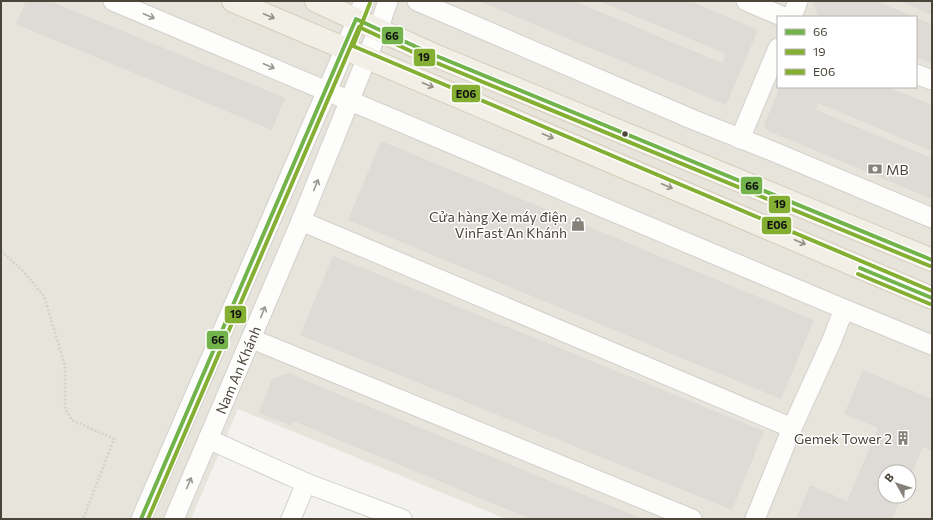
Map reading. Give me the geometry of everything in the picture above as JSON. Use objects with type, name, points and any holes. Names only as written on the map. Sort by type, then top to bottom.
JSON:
[{"type":"main road","points":[[233,1],[932,298]]},
{"type":"main road","points":[[316,1],[360,10],[378,30],[441,58],[932,260]]},
{"type":"street","points":[[113,1],[932,345]]},
{"type":"street","name":"Nam An Khánh","points":[[174,519],[301,221],[367,58],[388,1]]},
{"type":"street","points":[[417,1],[694,120],[932,218]]},
{"type":"street","points":[[746,1],[782,16]]},
{"type":"street","points":[[792,16],[798,1]]},
{"type":"street","points":[[141,519],[345,49],[360,10]]},
{"type":"street","points":[[740,138],[777,50]]},
{"type":"street","points":[[917,74],[932,80]]},
{"type":"street","points":[[301,221],[792,428]]},
{"type":"street","points":[[246,275],[273,287]]},
{"type":"street","points":[[755,519],[792,428],[832,340],[844,309]]},
{"type":"street","points":[[252,339],[692,519]]},
{"type":"street","points":[[208,439],[306,483],[402,519]]},
{"type":"street","points":[[291,519],[306,483]]},
{"type":"path","points":[[1,251],[23,271],[44,296],[65,366],[65,409],[72,420],[114,439],[83,519]]},
{"type":"shaded area","points":[[1,1],[932,1],[932,519],[506,519],[238,409],[191,519],[1,519]]},
{"type":"building","points":[[26,1],[50,1],[285,98],[272,130],[16,24]]},
{"type":"building","points":[[479,1],[574,1],[722,63],[726,54],[599,1],[690,1],[758,30],[726,105]]},
{"type":"building","points":[[812,1],[877,1],[913,16],[818,16]]},
{"type":"building","points":[[899,1],[932,1],[932,15]]},
{"type":"building","points":[[917,18],[932,24],[932,64],[917,57]]},
{"type":"building","points":[[780,88],[890,88],[932,105],[932,151],[818,103],[816,110],[932,158],[932,199],[768,131],[764,125]]},
{"type":"building","points":[[381,141],[814,320],[781,399],[348,220]]},
{"type":"building","points":[[333,256],[764,431],[732,510],[300,335]]},
{"type":"building","name":"Gemek Tower 2","points":[[863,370],[932,399],[932,451],[923,447],[916,464],[877,464],[877,504],[899,504],[892,519],[796,519],[810,485],[847,501],[878,428],[844,414]]},
{"type":"building","points":[[289,373],[643,519],[531,519],[293,421],[292,426],[259,413],[272,379]]},
{"type":"transit line","name":"E06","points":[[370,3],[353,46],[932,291]]},
{"type":"transit line","name":"66","points":[[141,519],[356,19],[434,55],[932,260]]},
{"type":"transit line","name":"19","points":[[148,519],[359,27],[432,61],[930,266]]},
{"type":"transit line","name":"66","points":[[860,268],[932,298]]},
{"type":"transit line","name":"19","points":[[858,274],[930,304]]},
{"type":"place","name":"MB","points":[[875,169]]},
{"type":"place","name":"Cửa hàng Xe máy điện VinFast An Khánh","points":[[578,224]]},
{"type":"place","name":"Gemek Tower 2","points":[[903,438]]}]
